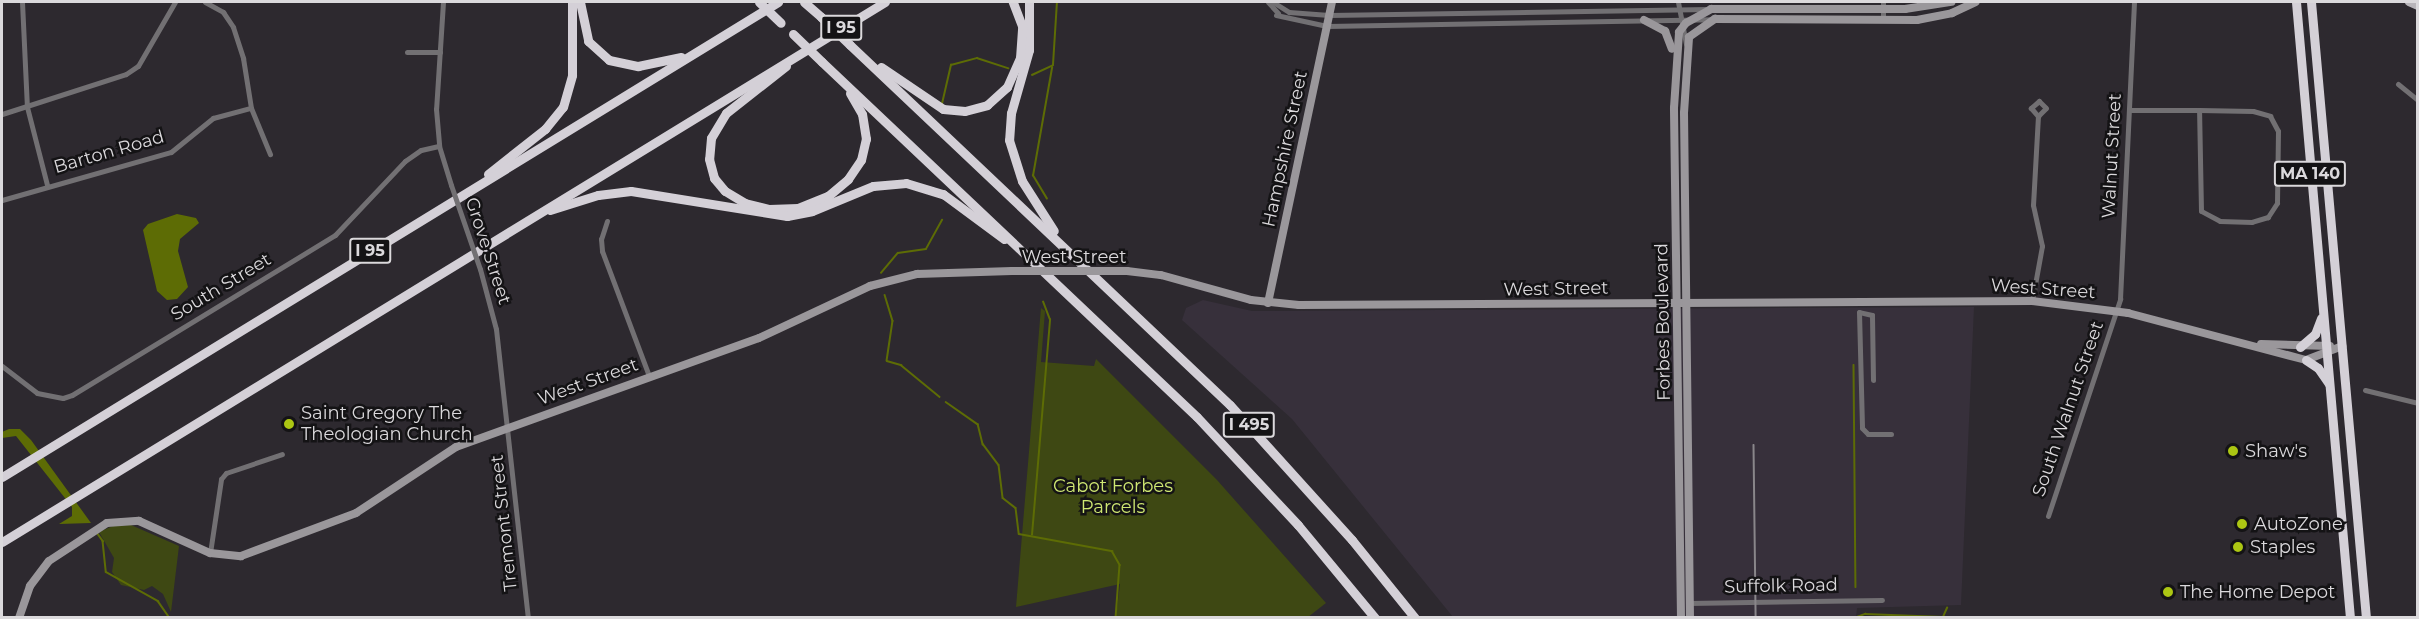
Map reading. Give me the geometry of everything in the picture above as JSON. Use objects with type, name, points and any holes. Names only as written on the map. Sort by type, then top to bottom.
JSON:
[{"type":"highway","points":[[465,193],[542,132],[561,110],[572,78],[572,2]]},
{"type":"highway","points":[[580,2],[588,41],[612,62],[643,66],[692,54]]},
{"type":"highway","name":"I 495","points":[[759,2],[1042,268],[1242,463],[1375,618]]},
{"type":"highway","name":"I 95","points":[[2,477],[778,2]]},
{"type":"highway","name":"I 95","points":[[2,542],[885,2]]},
{"type":"highway","points":[[850,45],[936,106],[953,111],[972,110],[999,97],[1017,66],[1022,26],[1012,2]]},
{"type":"highway","points":[[1029,2],[1029,50],[1011,113],[1010,144],[1026,190],[1066,248]]},
{"type":"highway","name":"MA 140","points":[[2296,2],[2350,618]]},
{"type":"highway","name":"MA 140","points":[[2311,2],[2366,618]]},
{"type":"highway","name":"I 495","points":[[807,4],[1066,248],[1256,432],[1415,618]]},
{"type":"highway","points":[[798,54],[774,78],[726,113],[711,138],[709,159],[716,181],[732,197],[755,206],[790,209],[819,201],[843,185],[861,160],[866,139],[862,114],[846,88],[822,62]]},
{"type":"highway","points":[[534,216],[594,196],[626,192],[763,215],[791,216],[873,186],[906,183],[946,196],[1042,268]]},
{"type":"highway","points":[[2300,347],[2315,334],[2323,310]]},
{"type":"highway","points":[[2306,360],[2319,368],[2329,385]]},
{"type":"main road","points":[[2409,2],[2417,3]]},
{"type":"street","points":[[22,2],[27,106],[47,185]]},
{"type":"street","points":[[2,114],[126,74],[138,66],[175,2]]},
{"type":"street","points":[[205,2],[223,12],[232,27],[243,58],[251,108],[270,154]]},
{"type":"street","name":"Grove Street","points":[[443,2],[436,123],[439,146],[480,269],[494,319],[509,426]]},
{"type":"street","points":[[1268,2],[1276,15],[1327,26],[1644,20],[1681,23],[1711,9]]},
{"type":"street","points":[[1273,2],[1281,10],[1329,15],[1711,9],[1951,2]]},
{"type":"street","name":"Hampshire Street","points":[[1268,303],[1332,2]]},
{"type":"street","points":[[1678,2],[1681,23]]},
{"type":"street","points":[[1691,20],[1883,20],[1944,15],[1976,2]]},
{"type":"street","name":"Walnut Street","points":[[2117,311],[2134,2]]},
{"type":"street","points":[[1883,5],[1883,20]]},
{"type":"street","points":[[1276,15],[1281,10]]},
{"type":"street","points":[[1686,44],[1696,30],[1715,19]]},
{"type":"street","points":[[1644,20],[1667,34],[1674,57]]},
{"type":"street","name":"Forbes Boulevard","points":[[1681,23],[1686,44],[1681,618]]},
{"type":"street","name":"Forbes Boulevard","points":[[1681,23],[1674,57],[1690,618]]},
{"type":"street","points":[[407,52],[440,52]]},
{"type":"street","points":[[2398,84],[2418,100]]},
{"type":"street","name":"Barton Road","points":[[2,200],[47,185],[171,152],[213,118],[251,108]]},
{"type":"street","points":[[2129,110],[2258,111],[2276,122],[2277,203],[2265,219],[2215,220],[2201,211],[2199,111]]},
{"type":"street","points":[[2032,301],[2043,246],[2033,205],[2038,117]]},
{"type":"street","name":"South Street","points":[[2,366],[37,393],[63,398],[72,395],[335,235],[405,161],[421,150],[439,146]]},
{"type":"street","points":[[607,221],[601,239],[602,251],[649,376]]},
{"type":"street","name":"West Street","points":[[19,618],[37,574],[87,533],[100,526],[116,520],[139,521],[210,553],[241,556],[336,522],[371,504],[442,454],[509,426],[759,338],[888,280],[928,273],[1127,271],[1161,275],[1268,303],[2032,301],[2117,311],[2306,360],[2326,349]]},
{"type":"street","points":[[1858,300],[1862,428],[1868,434],[1891,434]]},
{"type":"street","name":"South Walnut Street","points":[[2048,516],[2117,311]]},
{"type":"street","points":[[1858,312],[1872,315],[1873,380]]},
{"type":"street","name":"West Street","points":[[2236,340],[2326,349],[2342,346]]},
{"type":"street","points":[[2366,390],[2418,403]]},
{"type":"street","name":"Tremont Street","points":[[509,426],[528,618]]},
{"type":"street","points":[[210,553],[221,479],[226,473],[282,454]]},
{"type":"street","name":"Suffolk Road","points":[[1681,603],[1882,600]]},
{"type":"shaded area","points":[[177,214],[196,218],[199,223],[180,239],[178,251],[188,287],[177,299],[167,300],[157,291],[143,230],[148,224]]},
{"type":"shaded area","points":[[1203,300],[1252,311],[1974,307],[1961,605],[1857,608],[1856,618],[1453,617],[1292,419],[1182,320],[1186,308]]},
{"type":"shaded area","points":[[9,429],[20,429],[31,440],[91,523],[59,524],[72,516],[72,507],[16,436],[2,438],[2,432]]},
{"type":"green space","name":"Cabot Forbes Parcels","points":[[1041,308],[1045,311],[1041,362],[1094,366],[1096,359],[1217,480],[1326,603],[1308,617],[1116,617],[1120,584],[1016,607]]},
{"type":"green space","points":[[131,525],[179,546],[171,612],[163,594],[152,586],[144,590],[121,585],[112,572],[114,558],[99,532],[113,526]]},
{"type":"waterway","points":[[1032,75],[1053,65],[1057,2]]},
{"type":"waterway","points":[[942,104],[951,65],[977,58],[1008,68]]},
{"type":"waterway","points":[[1047,199],[1033,176],[1052,68]]},
{"type":"waterway","points":[[881,273],[898,253],[926,249],[942,220]]},
{"type":"waterway","points":[[885,295],[893,321],[887,361],[901,365],[940,397]]},
{"type":"waterway","points":[[1032,535],[1050,320],[1043,302]]},
{"type":"waterway","points":[[1854,365],[1856,587]]},
{"type":"waterway","points":[[946,402],[978,424],[983,444],[999,465],[1003,498],[1016,508],[1019,534],[1112,551],[1120,565],[1116,618]]},
{"type":"waterway","points":[[98,534],[103,541],[106,572],[158,601],[170,618]]},
{"type":"waterway","points":[[1857,617],[1865,614],[1943,617],[1947,608]]},
{"type":"railway","points":[[1754,445],[1756,618]]},
{"type":"place","name":"Saint Gregory The Theologian Church","points":[[289,424]]},
{"type":"place","name":"Shaw's","points":[[2233,451]]},
{"type":"place","name":"AutoZone","points":[[2242,524]]},
{"type":"place","name":"Staples","points":[[2238,547]]},
{"type":"place","name":"The Home Depot","points":[[2168,592]]}]
